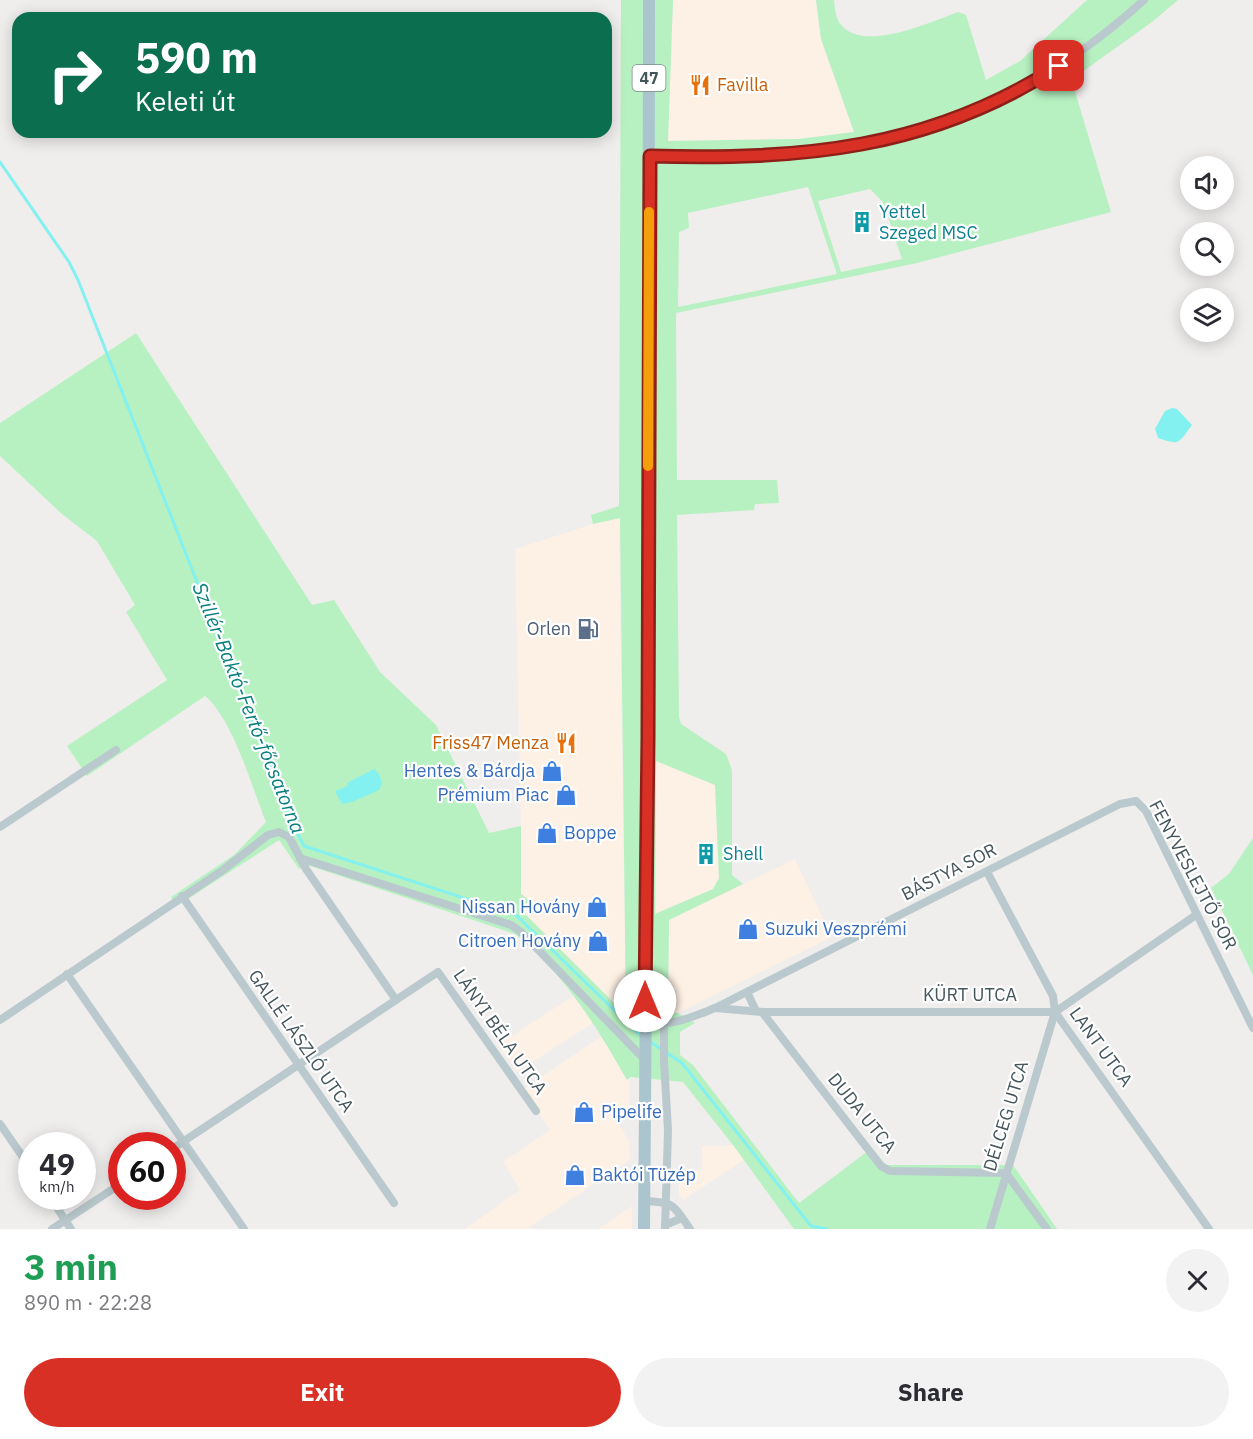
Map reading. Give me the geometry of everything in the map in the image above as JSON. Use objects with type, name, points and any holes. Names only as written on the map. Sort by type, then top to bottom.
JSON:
[{"type":"main road","name":"47","points":[[644,1229],[649,0]]},
{"type":"street","points":[[650,156],[745,157],[798,154],[864,145],[920,131],[982,108],[1049,73],[1091,44],[1144,0]]},
{"type":"street","points":[[0,827],[116,750]]},
{"type":"street","name":"BÁSTYA SOR","points":[[645,1023],[664,1023],[689,1018],[715,1008],[1120,804],[1136,801]]},
{"type":"street","name":"FENYVESLEJTŐ SOR","points":[[1136,801],[1146,812],[1253,1029]]},
{"type":"street","points":[[0,1020],[223,870],[268,835],[279,832],[289,837],[306,869],[396,1000],[186,1141]]},
{"type":"street","points":[[300,858],[511,925],[645,1055]]},
{"type":"street","name":"LANT UTCA","points":[[987,872],[1053,996],[1055,1012],[1209,1229]]},
{"type":"street","name":"GALLÉ LÁSZLÓ UTCA","points":[[182,896],[394,1203]]},
{"type":"street","points":[[1055,1012],[1196,915]]},
{"type":"street","name":"LÁNYI BÉLA UTCA","points":[[396,1000],[438,972],[536,1111]]},
{"type":"street","points":[[67,974],[177,1132]]},
{"type":"street","name":"DUDA UTCA","points":[[747,993],[759,1012],[881,1166],[890,1171],[1006,1173]]},
{"type":"street","name":"KÜRT UTCA","points":[[715,1008],[759,1012],[1055,1012]]},
{"type":"street","name":"DÉLCEG UTCA","points":[[990,1229],[1055,1012]]},
{"type":"street","points":[[664,1023],[668,1130],[665,1227],[682,1218]]},
{"type":"street","points":[[0,1124],[18,1150]]},
{"type":"street","points":[[186,1145],[244,1229]]},
{"type":"street","points":[[1006,1173],[1047,1229]]},
{"type":"street","points":[[52,1229],[108,1192]]},
{"type":"street","points":[[644,1201],[665,1202],[674,1206],[690,1229]]},
{"type":"street","points":[[58,1210],[72,1229]]},
{"type":"shaded area","points":[[673,0],[816,0],[821,39],[854,132],[798,139],[668,141]]},
{"type":"shaded area","points":[[620,518],[626,1015],[522,911],[529,900],[521,894],[515,549],[593,524]]},
{"type":"shaded area","points":[[656,760],[715,785],[719,879],[713,889],[655,914]]},
{"type":"shaded area","name":"Suzuki Veszprémi","points":[[795,859],[832,937],[678,1013],[668,1012],[669,920]]},
{"type":"shaded area","points":[[573,996],[593,1023],[517,1072],[498,1045]]},
{"type":"shaded area","name":"Pipelife","points":[[602,1036],[626,1079],[630,1077],[629,1115],[618,1123],[629,1141],[630,1160],[527,1229],[465,1229],[520,1190],[503,1162],[550,1130],[523,1089]]},
{"type":"shaded area","points":[[733,1145],[744,1160],[683,1200],[679,1196],[679,1171],[702,1170],[702,1146]]},
{"type":"shaded area","points":[[632,1206],[632,1229],[598,1229]]},
{"type":"green space","points":[[621,0],[673,0],[668,141],[798,139],[854,132],[821,39],[816,0],[834,0],[837,17],[842,26],[852,33],[866,36],[882,36],[915,28],[958,12],[966,15],[986,80],[1020,61],[1087,0],[1178,0],[1152,22],[1078,75],[1074,88],[1111,212],[917,263],[676,313],[677,480],[777,480],[779,503],[755,504],[754,510],[677,515],[679,717],[681,724],[726,754],[732,770],[732,875],[743,884],[669,920],[668,1012],[678,1013],[695,1023],[680,1032],[680,1055],[693,1065],[799,1203],[872,1148],[886,1165],[1013,1165],[1057,1229],[794,1229],[733,1145],[683,1082],[631,1077],[627,1080],[578,1001],[549,965],[515,934],[307,865],[299,869],[279,840],[177,906],[171,897],[234,855],[266,822],[233,737],[215,707],[205,696],[87,776],[67,746],[167,680],[126,612],[135,605],[97,541],[62,514],[0,456],[0,423],[136,333],[312,605],[334,600],[380,672],[436,725],[489,833],[521,826],[521,894],[529,900],[522,911],[626,1015],[620,518],[593,524],[591,515],[619,506]],"holes":[[[808,187],[837,274],[678,307],[679,232],[689,228],[688,213]],[[870,189],[883,202],[902,259],[841,272],[818,201]],[[656,761],[715,785],[719,878],[713,889],[655,914]]]},
{"type":"green space","points":[[1253,838],[1253,975],[1211,888],[1229,874]]},
{"type":"water","points":[[1172,408],[1177,409],[1192,425],[1181,439],[1175,442],[1158,438],[1155,429],[1165,411]]},
{"type":"water","points":[[374,769],[379,774],[382,783],[379,790],[342,804],[335,791],[348,786],[347,783]]},
{"type":"waterway","name":"Szillér-Baktó-Fertő-főcsatorna","points":[[0,162],[69,262],[78,280],[292,823],[304,846],[516,915],[641,1036]]},
{"type":"waterway","name":"Szillér-Baktó-Fertő-főcsatorna","points":[[649,1041],[682,1063],[811,1226],[827,1229]]},
{"type":"slow traffic","points":[[648,466],[649,212]]},
{"type":"place","name":"Favilla","points":[[700,85]]},
{"type":"place","name":"Yettel Szeged MSC","points":[[862,222]]},
{"type":"place","name":"Orlen","points":[[588,629]]},
{"type":"place","name":"Friss47 Menza","points":[[566,743]]},
{"type":"place","name":"Hentes & Bárdja","points":[[552,771]]},
{"type":"place","name":"Prémium Piac","points":[[566,795]]},
{"type":"place","name":"Boppe","points":[[547,833]]},
{"type":"place","name":"Shell","points":[[706,854]]},
{"type":"place","name":"Nissan Hovány","points":[[597,907]]},
{"type":"place","name":"Suzuki Veszprémi","points":[[748,929]]},
{"type":"place","name":"Citroen Hovány","points":[[598,941]]},
{"type":"place","name":"Pipelife","points":[[584,1112]]},
{"type":"place","name":"Baktói Tüzép","points":[[575,1175]]},
{"type":"route","points":[[645,1001],[650,156],[745,157],[798,154],[892,139],[973,112],[1024,87],[1059,66]]}]
